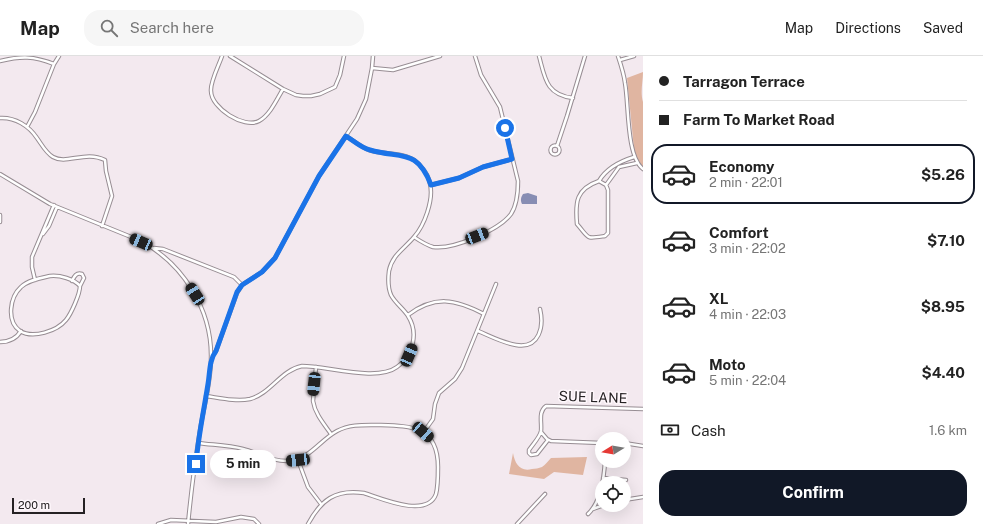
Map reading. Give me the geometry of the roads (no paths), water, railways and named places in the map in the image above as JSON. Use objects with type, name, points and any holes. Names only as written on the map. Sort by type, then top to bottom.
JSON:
[{"type":"street","points":[[27,127],[35,112],[54,64],[59,56]]},
{"type":"street","points":[[222,56],[211,87],[212,98],[219,108],[239,120],[249,124],[261,120],[269,112],[283,89]]},
{"type":"street","points":[[230,56],[283,89],[296,95],[303,96],[311,96],[330,90],[337,84],[344,56]]},
{"type":"street","points":[[212,357],[216,351],[237,292],[242,285],[262,272],[275,258],[319,176],[362,110],[366,99],[373,56]]},
{"type":"street","points":[[372,68],[393,70],[440,56]]},
{"type":"street","points":[[414,237],[426,245],[439,247],[465,241],[488,232],[502,223],[511,213],[516,203],[518,190],[516,171],[500,107],[481,75],[474,56]]},
{"type":"street","points":[[539,56],[549,87],[556,93],[573,98]]},
{"type":"street","points":[[556,146],[573,98],[585,56]]},
{"type":"street","points":[[618,56],[625,83],[634,157],[643,169]]},
{"type":"street","points":[[620,60],[634,56]]},
{"type":"street","points":[[0,61],[18,57],[30,57],[43,59],[54,64]]},
{"type":"street","points":[[0,118],[7,118],[27,127],[36,136],[48,153],[57,159],[65,160],[88,156],[105,160],[112,196],[102,226]]},
{"type":"street","points":[[206,396],[240,400],[252,398],[260,395],[293,369],[302,366],[373,374],[385,373],[396,368],[405,360],[412,346],[414,331],[408,315],[392,296],[389,276],[391,264],[395,257],[414,237],[428,210],[431,185],[424,170],[416,161],[403,155],[370,150],[360,146],[346,136]]},
{"type":"street","points":[[599,181],[606,185],[608,190],[608,233],[605,236],[589,238],[577,224],[578,198],[581,192],[599,181],[619,163],[634,157]]},
{"type":"street","points":[[431,185],[459,178],[483,167],[512,159]]},
{"type":"street","points":[[606,185],[619,167],[637,163]]},
{"type":"street","points":[[0,174],[56,206],[153,248],[178,269],[195,294],[206,321],[212,357],[198,443],[188,524]]},
{"type":"street","points":[[35,280],[32,267],[32,257],[56,206]]},
{"type":"street","points":[[0,215],[0,222]]},
{"type":"street","points":[[153,248],[163,249],[234,277],[242,285]]},
{"type":"street","points":[[72,281],[78,273],[82,274],[84,278],[69,316],[60,325],[35,334],[21,331],[13,323],[11,315],[12,307],[15,296],[21,287],[35,280],[55,276],[72,281],[80,286]]},
{"type":"street","points":[[423,432],[433,419],[435,404],[439,393],[459,374],[478,331],[496,284]]},
{"type":"street","points":[[408,315],[425,304],[440,301],[458,303],[473,308],[484,314]]},
{"type":"street","points":[[478,331],[517,346],[531,343],[538,336],[541,329],[542,323],[540,309]]},
{"type":"street","points":[[0,342],[11,340],[21,331]]},
{"type":"street","points":[[316,367],[313,401],[316,411],[331,434]]},
{"type":"street","name":"SUE LANE","points":[[541,432],[541,412],[546,406],[643,409]]},
{"type":"street","points":[[198,443],[242,448],[271,459],[282,461],[298,460],[308,454],[331,434],[350,426],[412,427],[423,432],[433,442],[438,458],[437,489],[434,498],[430,502],[423,506],[414,507],[356,492],[333,496],[321,504],[308,524]]},
{"type":"street","points":[[548,440],[537,454],[531,455],[529,453],[529,450],[541,432],[548,440],[595,443]]},
{"type":"street","points":[[631,445],[643,446]]},
{"type":"street","points":[[298,460],[308,487],[321,504]]},
{"type":"street","points":[[517,524],[545,494]]},
{"type":"street","points":[[631,499],[643,497]]},
{"type":"street","points":[[588,514],[595,504]]},
{"type":"street","points":[[158,524],[170,520],[216,522],[240,517],[254,519],[259,524]]},
{"type":"water","points":[[528,193],[537,196],[537,204],[522,204],[522,195]]}]
